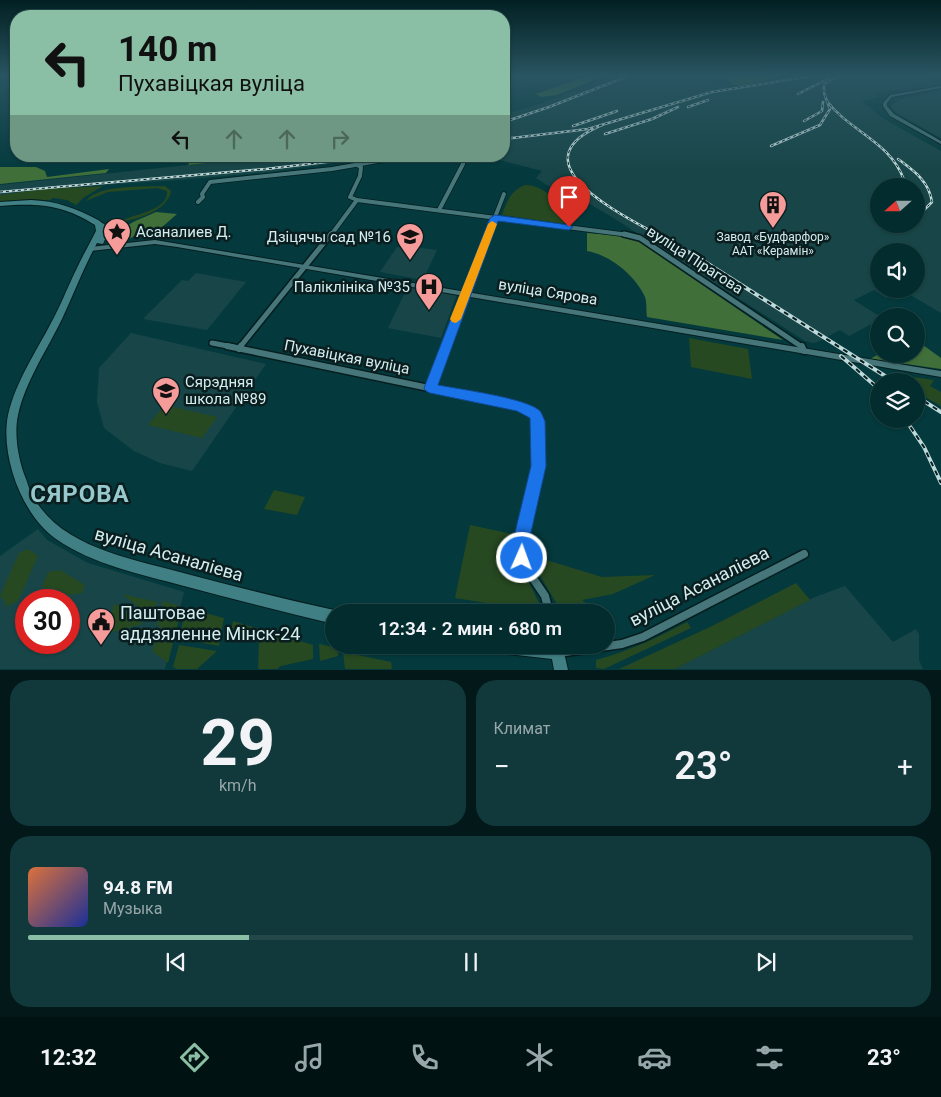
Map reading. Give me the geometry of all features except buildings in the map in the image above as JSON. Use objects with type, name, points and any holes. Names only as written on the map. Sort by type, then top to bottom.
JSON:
[{"type":"main road","points":[[0,204],[42,202],[62,205],[78,212]]},
{"type":"main road","points":[[0,208],[42,207],[78,212]]},
{"type":"main road","name":"вуліца Асаналіева","points":[[78,212],[98,223],[100,230],[94,248],[78,271],[72,289],[29,372],[13,414],[12,435],[15,462],[28,502],[57,532],[94,555],[236,594],[325,615]]},
{"type":"main road","points":[[558,654],[560,670]]},
{"type":"street","points":[[886,107],[892,115],[941,143]]},
{"type":"street","points":[[198,202],[203,198],[202,194],[210,182],[373,162]]},
{"type":"street","points":[[439,210],[463,162]]},
{"type":"street","name":"вуліца Пірагова","points":[[357,165],[361,168],[362,172],[350,197],[357,200],[622,233],[640,238],[794,340],[801,345],[804,351]]},
{"type":"street","points":[[430,388],[504,194]]},
{"type":"street","points":[[239,349],[307,266],[357,200]]},
{"type":"street","name":"вуліца Сярова","points":[[94,248],[155,242],[466,292],[941,374]]},
{"type":"street","name":"Пухавіцкая вуліца","points":[[212,343],[520,407],[535,414],[538,421],[538,466],[520,550],[526,568],[545,596],[548,604]]},
{"type":"street","name":"вуліца Асаналіева","points":[[615,645],[622,644],[643,636],[804,554]]},
{"type":"shaded area","points":[[528,107],[869,107],[881,117],[941,151],[941,313],[916,298],[925,298],[925,243],[870,243],[870,292],[854,300],[870,310],[870,325],[849,336],[840,330],[814,343],[805,341],[612,217],[581,199],[572,201],[536,178],[542,171],[507,162],[510,162],[510,113]]},
{"type":"shaded area","points":[[891,107],[941,107],[941,138],[897,113]]},
{"type":"shaded area","points":[[216,162],[342,162],[271,172],[43,189],[0,195],[0,185]]},
{"type":"shaded area","name":"Дзіцячы сад №16","points":[[405,246],[437,250],[423,280],[380,272],[397,247],[404,248]]},
{"type":"shaded area","points":[[196,273],[246,282],[207,330],[143,319],[182,280],[188,281]]},
{"type":"shaded area","points":[[408,286],[457,294],[441,338],[388,328]]},
{"type":"shaded area","name":"Сярэдняя школа №89","points":[[131,333],[266,364],[192,471],[160,463],[134,451],[104,428],[97,402],[99,368]]},
{"type":"shaded area","points":[[38,529],[47,540],[88,563],[184,592],[165,669],[0,669],[0,556]]},
{"type":"shaded area","points":[[845,586],[893,642],[916,629],[919,634],[919,660],[923,669],[675,669],[815,597]]},
{"type":"green space","points":[[190,162],[216,162],[188,165]]},
{"type":"green space","points":[[0,167],[36,167],[45,171],[47,177],[109,169],[106,173],[0,184]]},
{"type":"green space","points":[[525,185],[531,185],[543,190],[571,211],[564,224],[502,215],[507,202],[516,190]]},
{"type":"green space","points":[[103,186],[83,198],[76,205],[67,200],[53,198],[50,200],[0,202],[0,195],[43,189]]},
{"type":"green space","points":[[165,186],[171,191],[169,198],[164,204],[142,217],[126,221],[119,222],[156,207],[166,198],[167,191],[157,188],[108,192],[86,201],[100,192],[111,189]]},
{"type":"green space","points":[[156,212],[177,214],[161,228],[145,229],[131,238],[116,239],[128,225]]},
{"type":"green space","points":[[587,233],[625,236],[635,239],[783,340],[647,317],[646,299],[641,289],[621,267],[596,253],[587,251]]},
{"type":"green space","points":[[689,338],[748,349],[752,379],[691,367]]},
{"type":"green space","points":[[925,346],[941,358],[941,369],[898,363],[925,363]]},
{"type":"green space","points":[[925,379],[934,380],[930,386],[941,392],[941,406],[925,397]]},
{"type":"green space","points":[[165,405],[217,417],[202,438],[148,425]]},
{"type":"green space","points":[[274,490],[305,497],[297,515],[264,509]]},
{"type":"green space","points":[[470,525],[517,535],[516,557],[540,604],[493,604],[455,598]]},
{"type":"green space","points":[[28,549],[38,556],[23,589],[15,589],[15,602],[5,607],[5,601],[0,596],[19,553]]},
{"type":"green space","points":[[530,555],[602,577],[655,575],[613,594],[582,600],[587,604],[557,604],[532,562],[535,564]]},
{"type":"green space","points":[[60,570],[85,585],[82,593],[80,593],[80,589],[41,589],[48,572]]},
{"type":"green space","points":[[796,583],[810,600],[675,669],[619,669],[712,626]]},
{"type":"green space","points":[[122,594],[157,602],[153,618]]},
{"type":"green space","points":[[163,601],[182,607],[175,636],[157,625]]},
{"type":"green space","points":[[114,603],[143,624],[108,633]]},
{"type":"green space","points":[[186,608],[224,618],[219,646],[179,639]]},
{"type":"green space","points":[[233,621],[313,645],[313,659],[281,666],[277,669],[258,669],[259,638],[231,629]]},
{"type":"green space","points":[[687,622],[691,628],[604,669],[596,668],[596,660],[643,644]]},
{"type":"green space","points":[[156,631],[173,643],[168,663],[153,652]]},
{"type":"green space","points":[[319,644],[325,645],[325,654],[338,654],[338,656],[320,661]]},
{"type":"green space","points":[[179,645],[217,651],[197,669],[177,669],[173,667]]},
{"type":"green space","points":[[343,654],[353,654],[391,662],[392,669],[345,669]]},
{"type":"railway","points":[[510,120],[548,107]]},
{"type":"railway","points":[[510,138],[588,129],[661,107]]},
{"type":"railway","points":[[605,134],[652,119],[677,107]]},
{"type":"railway","points":[[804,121],[822,111],[822,107]]},
{"type":"railway","points":[[771,146],[820,125],[829,107]]},
{"type":"railway","points":[[833,107],[846,121],[889,156],[898,167],[903,178]]},
{"type":"railway","points":[[573,126],[617,111]]},
{"type":"railway","points":[[602,125],[578,139],[568,155],[571,170],[582,186],[600,200],[620,214],[658,235]]},
{"type":"railway","points":[[898,159],[921,178]]},
{"type":"railway","points":[[0,192],[326,162]]},
{"type":"railway","points":[[925,184],[932,202],[925,209]]},
{"type":"railway","points":[[656,234],[697,257],[880,373]]},
{"type":"railway","points":[[841,356],[870,381]]},
{"type":"railway","points":[[925,402],[941,412]]},
{"type":"railway","points":[[911,428],[924,447],[941,483]]},
{"type":"slow traffic","points":[[456,319],[492,224]]},
{"type":"place","name":"Завод «Будфарфор» ААТ «Керамін»","points":[[773,229]]},
{"type":"place","name":"Асаналиев Д.","points":[[117,256]]},
{"type":"place","name":"Дзіцячы сад №16","points":[[410,261]]},
{"type":"place","name":"Паліклініка №35","points":[[429,311]]},
{"type":"place","name":"Сярэдняя школа №89","points":[[166,415]]},
{"type":"place","name":"Паштовае аддзяленне Мінск-24","points":[[101,646]]},
{"type":"district","name":"СЯРОВА","points":[[80,494]]},
{"type":"route","points":[[522,558],[520,550],[521,541],[538,466],[538,421],[535,414],[520,407],[430,388],[495,218],[569,227]]}]
